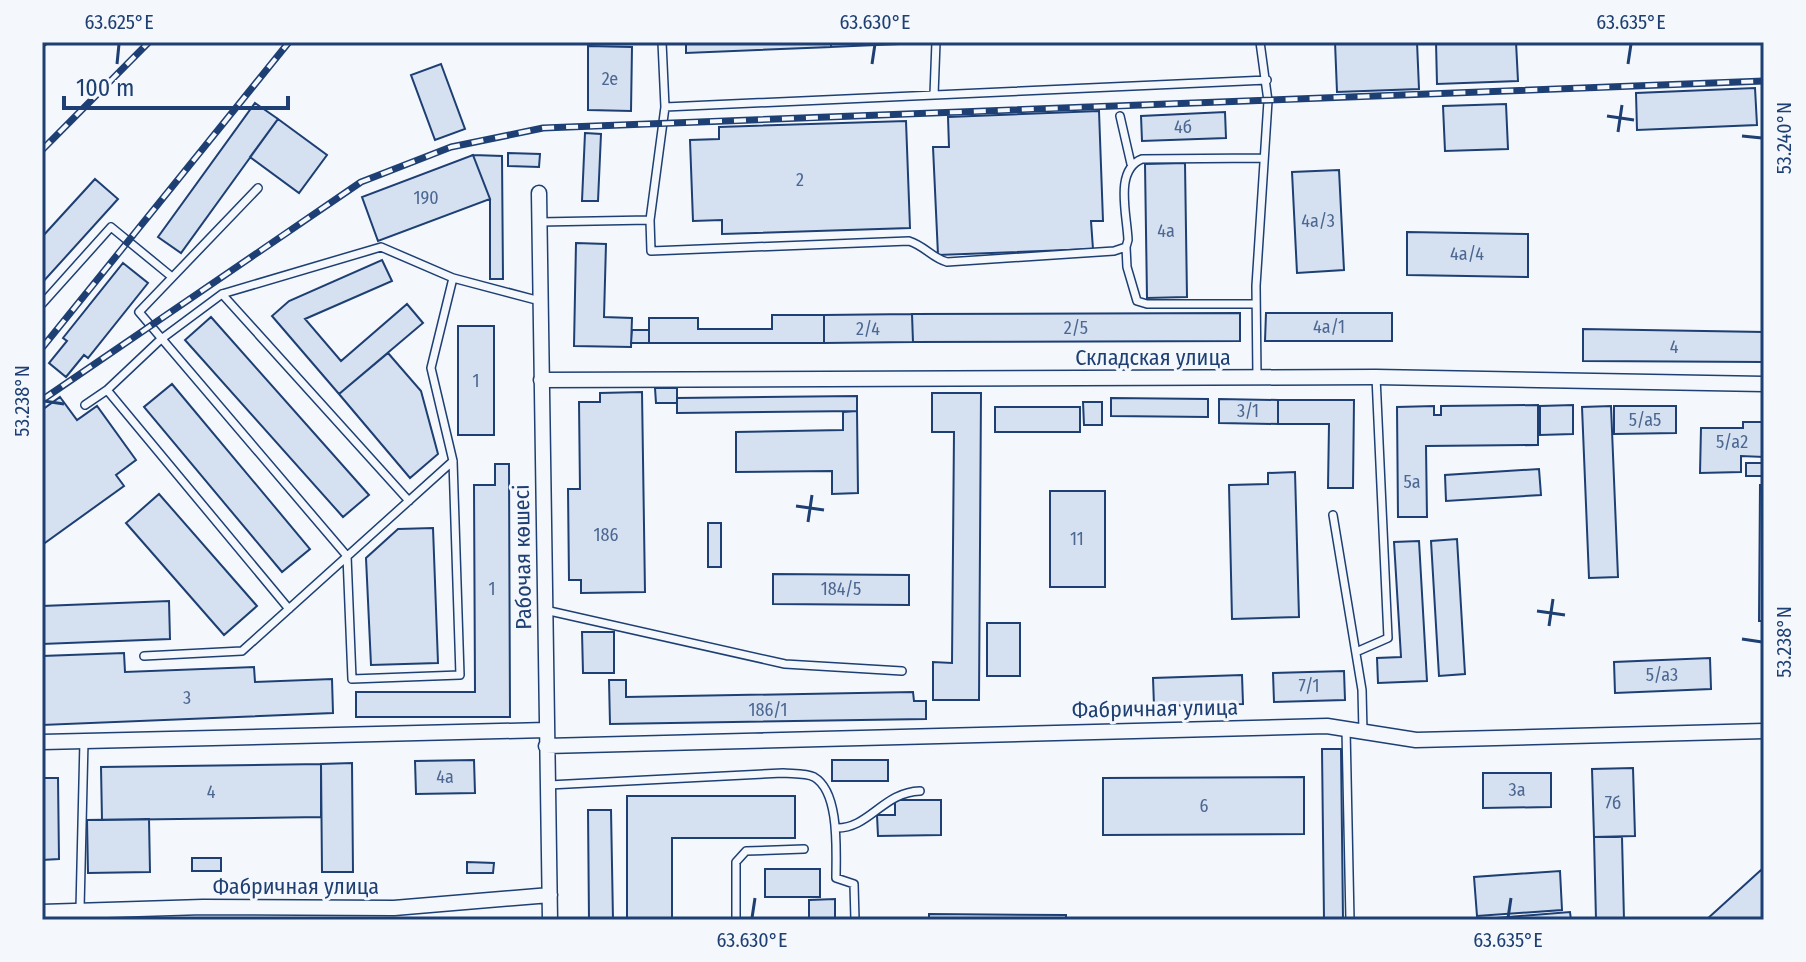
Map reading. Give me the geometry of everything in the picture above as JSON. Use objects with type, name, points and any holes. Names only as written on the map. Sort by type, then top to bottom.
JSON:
[{"type":"street","name":"Рабочая көшесі","points":[[539,193],[550,920]]},
{"type":"street","name":"Складская улица","points":[[541,380],[1376,377],[1764,384]]},
{"type":"street","name":"Фабричная улица","points":[[546,746],[1327,726],[1416,740],[1764,731]]},
{"type":"street","points":[[42,742],[546,730]]},
{"type":"street","name":"Фабричная улица","points":[[42,912],[80,909],[354,910],[550,895]]},
{"type":"lane","points":[[662,42],[665,107],[650,220],[651,251],[909,241],[924,246],[934,258],[947,262],[1114,251],[1126,247]]},
{"type":"lane","points":[[934,95],[936,42]]},
{"type":"lane","points":[[1257,378],[1256,304],[1267,80],[1260,42]]},
{"type":"lane","points":[[665,107],[1267,80]]},
{"type":"lane","points":[[1120,116],[1131,164]]},
{"type":"lane","points":[[1256,304],[1147,304],[1137,301],[1127,267],[1124,175],[1131,164],[1142,159],[1264,158]]},
{"type":"lane","points":[[258,188],[139,312],[347,556],[352,679],[460,675],[453,461],[431,368],[453,278]]},
{"type":"lane","points":[[539,222],[650,220]]},
{"type":"lane","points":[[42,304],[111,227],[172,277]]},
{"type":"lane","points":[[85,405],[107,390],[160,340],[222,294],[381,247],[453,278],[540,301]]},
{"type":"lane","points":[[222,294],[409,501]]},
{"type":"lane","points":[[1356,652],[1388,638],[1376,377]]},
{"type":"lane","points":[[107,390],[289,609]]},
{"type":"lane","points":[[144,656],[242,651],[453,461]]},
{"type":"lane","points":[[1333,515],[1362,690],[1363,732]]},
{"type":"lane","points":[[545,610],[785,664],[902,671]]},
{"type":"lane","points":[[1346,729],[1350,920]]},
{"type":"lane","points":[[80,909],[84,741]]},
{"type":"lane","points":[[547,785],[783,773],[812,776],[826,788],[836,828],[836,878],[854,884],[855,920]]},
{"type":"lane","points":[[836,828],[853,826],[888,799],[906,791],[920,791]]},
{"type":"lane","points":[[736,920],[736,862],[746,851],[804,849]]},
{"type":"building","points":[[686,42],[831,42],[831,47],[686,53]]},
{"type":"building","points":[[831,42],[922,42],[922,43],[831,47]]},
{"type":"building","points":[[1335,42],[1417,42],[1419,89],[1337,92]]},
{"type":"building","points":[[1436,42],[1516,42],[1518,81],[1437,84]]},
{"type":"building","points":[[588,46],[632,47],[631,111],[588,110]]},
{"type":"building","points":[[441,64],[465,129],[435,140],[411,75]]},
{"type":"building","points":[[1755,88],[1757,125],[1637,130],[1636,93]]},
{"type":"building","points":[[255,103],[278,119],[181,253],[158,237]]},
{"type":"building","points":[[1506,104],[1508,149],[1445,151],[1443,106]]},
{"type":"building","points":[[1099,111],[1103,221],[1091,221],[1093,249],[938,255],[933,147],[949,147],[948,117]]},
{"type":"building","points":[[1225,112],[1226,138],[1142,141],[1141,116]]},
{"type":"building","points":[[278,119],[327,155],[299,193],[250,157]]},
{"type":"building","points":[[906,121],[910,228],[722,234],[722,220],[693,221],[690,140],[719,139],[719,127]]},
{"type":"building","points":[[585,133],[601,134],[598,201],[582,201]]},
{"type":"building","points":[[508,153],[540,154],[539,167],[508,166]]},
{"type":"building","points":[[473,155],[490,199],[378,241],[362,197]]},
{"type":"building","points":[[473,155],[502,156],[503,279],[490,279],[490,199]]},
{"type":"building","points":[[1185,163],[1187,297],[1147,298],[1145,164]]},
{"type":"building","points":[[1339,170],[1344,270],[1297,273],[1292,172]]},
{"type":"building","points":[[95,179],[118,199],[42,283],[42,237]]},
{"type":"building","points":[[1407,232],[1528,234],[1528,277],[1407,275]]},
{"type":"building","points":[[576,243],[606,244],[604,317],[632,318],[631,347],[574,346]]},
{"type":"building","points":[[382,260],[392,281],[305,319],[341,361],[407,304],[423,323],[339,394],[272,316],[289,301]]},
{"type":"building","points":[[123,263],[148,283],[88,358],[84,355],[66,377],[49,363],[67,341],[63,338]]},
{"type":"building","points":[[1240,313],[1240,341],[913,342],[912,314]]},
{"type":"building","points":[[1266,313],[1392,313],[1392,341],[1265,341]]},
{"type":"building","points":[[912,314],[913,342],[824,343],[824,315]]},
{"type":"building","points":[[772,315],[824,315],[824,343],[649,343],[649,318],[698,318],[698,329],[772,329]]},
{"type":"building","points":[[211,317],[369,495],[343,517],[185,340]]},
{"type":"building","points":[[458,326],[494,326],[494,435],[458,435]]},
{"type":"building","points":[[1583,329],[1764,332],[1764,362],[1583,361]]},
{"type":"building","points":[[632,330],[649,330],[649,343],[631,343]]},
{"type":"building","points":[[388,353],[421,391],[438,454],[410,478],[339,394]]},
{"type":"building","points":[[172,384],[310,549],[282,572],[144,407]]},
{"type":"building","points":[[655,388],[677,388],[677,403],[656,403]]},
{"type":"building","points":[[642,392],[645,592],[581,593],[581,580],[569,580],[568,489],[580,489],[579,402],[600,402],[600,393]]},
{"type":"building","points":[[932,393],[981,393],[979,700],[933,700],[933,662],[952,663],[954,432],[932,432]]},
{"type":"building","points":[[857,396],[857,411],[677,413],[677,398]]},
{"type":"building","points":[[60,397],[77,420],[97,406],[136,460],[116,475],[124,486],[42,545],[42,410]]},
{"type":"building","points":[[1111,398],[1208,399],[1208,417],[1111,416]]},
{"type":"building","points":[[1219,399],[1278,400],[1278,424],[1219,423]]},
{"type":"building","points":[[1278,400],[1354,400],[1353,488],[1328,488],[1329,424],[1278,424]]},
{"type":"building","points":[[1083,402],[1102,402],[1102,425],[1084,425]]},
{"type":"building","points":[[1538,405],[1538,445],[1426,446],[1427,517],[1398,517],[1397,407],[1434,406],[1434,415],[1441,415],[1441,406]]},
{"type":"building","points":[[1573,405],[1573,434],[1540,435],[1540,406]]},
{"type":"building","points":[[1611,406],[1618,577],[1589,578],[1582,407]]},
{"type":"building","points":[[1614,406],[1676,406],[1676,433],[1614,434]]},
{"type":"building","points":[[995,407],[1080,407],[1080,432],[995,432]]},
{"type":"building","points":[[1762,409],[1764,457],[1741,456],[1741,472],[1700,473],[1701,428],[1743,428],[1743,422],[1762,422]]},
{"type":"building","points":[[857,411],[858,493],[832,494],[832,471],[736,472],[736,432],[843,430],[843,412]]},
{"type":"building","points":[[1746,463],[1764,463],[1764,476],[1746,476]]},
{"type":"building","points":[[495,464],[509,464],[510,717],[356,717],[356,692],[475,692],[474,485],[495,485]]},
{"type":"building","points":[[1539,469],[1541,495],[1446,501],[1445,475]]},
{"type":"building","points":[[1295,472],[1299,617],[1232,619],[1229,485],[1268,484],[1268,473]]},
{"type":"building","points":[[1760,485],[1764,485],[1764,621],[1759,621]]},
{"type":"building","points":[[1050,491],[1105,491],[1105,587],[1050,587]]},
{"type":"building","points":[[159,494],[257,606],[224,635],[126,523]]},
{"type":"building","points":[[708,523],[721,523],[721,567],[708,567]]},
{"type":"building","points":[[433,528],[438,663],[371,665],[366,558],[398,529]]},
{"type":"building","points":[[1457,539],[1465,674],[1439,676],[1431,541]]},
{"type":"building","points":[[1419,541],[1427,681],[1378,683],[1377,658],[1401,657],[1394,542]]},
{"type":"building","points":[[773,574],[909,575],[909,605],[773,604]]},
{"type":"building","points":[[169,601],[170,639],[42,644],[42,606]]},
{"type":"building","points":[[987,623],[1020,623],[1020,676],[987,676]]},
{"type":"building","points":[[582,632],[614,632],[614,673],[583,673]]},
{"type":"building","points":[[124,653],[125,672],[254,667],[255,682],[332,679],[333,713],[42,725],[42,656]]},
{"type":"building","points":[[1710,658],[1711,689],[1615,693],[1614,662]]},
{"type":"building","points":[[1344,671],[1345,700],[1274,702],[1273,673]]},
{"type":"building","points":[[1242,675],[1243,704],[1154,706],[1153,678]]},
{"type":"building","points":[[609,680],[626,680],[626,697],[913,692],[914,701],[926,701],[926,719],[610,724]]},
{"type":"building","points":[[1322,749],[1341,749],[1343,920],[1324,920]]},
{"type":"building","points":[[474,760],[475,793],[416,794],[415,761]]},
{"type":"building","points":[[832,760],[888,760],[888,781],[832,781]]},
{"type":"building","points":[[352,763],[353,872],[322,872],[321,764]]},
{"type":"building","points":[[321,764],[321,817],[102,820],[101,767]]},
{"type":"building","points":[[1633,768],[1635,836],[1594,837],[1592,769]]},
{"type":"building","points":[[1483,773],[1551,773],[1551,807],[1483,808]]},
{"type":"building","points":[[1304,777],[1304,834],[1103,835],[1103,778]]},
{"type":"building","points":[[42,778],[58,778],[59,859],[42,860]]},
{"type":"building","points":[[627,796],[795,796],[795,838],[672,838],[672,920],[627,920]]},
{"type":"building","points":[[895,800],[941,800],[941,835],[878,836],[877,815],[895,815]]},
{"type":"building","points":[[588,810],[611,810],[613,920],[589,920]]},
{"type":"building","points":[[149,819],[150,872],[88,873],[87,820]]},
{"type":"building","points":[[1594,837],[1622,837],[1624,920],[1596,920]]},
{"type":"building","points":[[192,858],[221,858],[221,871],[192,871]]},
{"type":"building","points":[[467,862],[494,863],[493,873],[467,873]]},
{"type":"building","points":[[765,869],[820,869],[820,897],[765,897]]},
{"type":"building","points":[[1761,870],[1764,874],[1764,920],[1706,920]]},
{"type":"building","points":[[1560,871],[1562,910],[1477,916],[1474,877]]},
{"type":"building","points":[[835,899],[835,920],[809,920],[809,900]]},
{"type":"building","points":[[1570,912],[1571,920],[1472,920]]},
{"type":"building","points":[[929,914],[1066,915],[1066,920],[929,920]]},
{"type":"railway","points":[[42,150],[149,42]]},
{"type":"railway","points":[[42,348],[289,42]]},
{"type":"railway","points":[[42,400],[361,182],[451,147],[543,128],[1764,81]]}]
